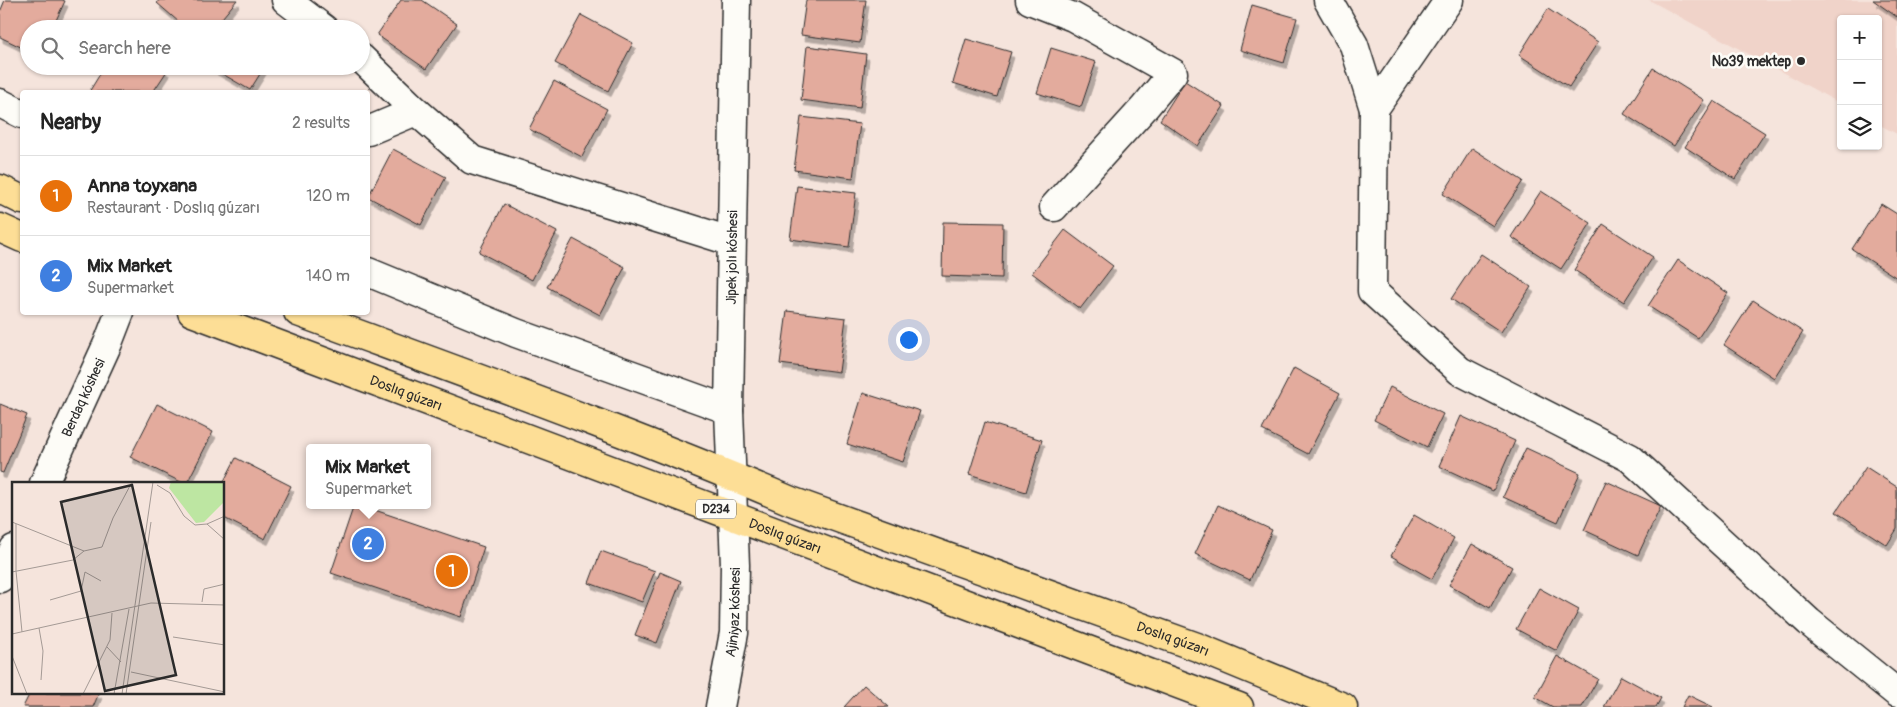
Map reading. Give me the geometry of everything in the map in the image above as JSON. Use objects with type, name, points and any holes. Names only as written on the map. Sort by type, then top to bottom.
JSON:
[{"type":"main road","points":[[0,189],[20,199]]},
{"type":"main road","points":[[0,228],[20,237]]},
{"type":"main road","name":"Doslıq gúzarı","points":[[200,315],[1238,707]]},
{"type":"main road","name":"Doslıq gúzarı","points":[[306,315],[731,476],[791,501],[1197,647],[1343,707]]},
{"type":"street","points":[[286,0],[312,20]]},
{"type":"street","name":"Jipek jolı kóshesi","points":[[732,515],[729,410],[730,241],[736,0]]},
{"type":"street","points":[[1030,0],[1073,17],[1173,73],[1144,108],[1054,207]]},
{"type":"street","points":[[1328,0],[1354,45],[1374,109],[1372,291],[1460,371],[1630,458],[1809,622],[1897,693]]},
{"type":"street","points":[[1374,109],[1449,0]]},
{"type":"street","points":[[370,67],[416,111],[472,160],[730,241]]},
{"type":"street","points":[[0,103],[20,113]]},
{"type":"street","points":[[370,130],[416,111]]},
{"type":"street","points":[[370,273],[516,333],[729,410]]},
{"type":"street","name":"Berdaq kóshesi","points":[[44,482],[108,344],[119,315]]},
{"type":"street","name":"Ajiniyaz kóshesi","points":[[720,707],[734,633],[735,565],[732,515]]},
{"type":"street","points":[[0,578],[12,553]]},
{"type":"shaded area","name":"№39 mektep","points":[[1649,0],[1897,0],[1897,134],[1882,126],[1882,15],[1837,15],[1837,102]]},
{"type":"building","points":[[5,0],[65,1],[56,20],[20,20],[20,47],[0,37],[0,12]]},
{"type":"building","points":[[159,0],[237,0],[220,20],[177,20],[157,3]]},
{"type":"building","points":[[401,0],[422,0],[457,24],[426,69],[377,35]]},
{"type":"building","points":[[806,0],[866,0],[860,43],[801,35]]},
{"type":"building","points":[[1873,0],[1897,0],[1897,17]]},
{"type":"building","points":[[1252,5],[1297,18],[1284,63],[1240,50]]},
{"type":"building","points":[[1548,9],[1598,42],[1569,87],[1519,55]]},
{"type":"building","points":[[581,15],[633,43],[608,91],[555,63]]},
{"type":"building","points":[[966,39],[1011,52],[997,97],[953,83]]},
{"type":"building","points":[[807,46],[866,54],[860,108],[801,100]]},
{"type":"building","points":[[1051,48],[1096,62],[1081,107],[1037,93]]},
{"type":"building","points":[[1653,68],[1704,100],[1674,146],[1624,114]]},
{"type":"building","points":[[99,75],[164,75],[154,90],[90,90]]},
{"type":"building","points":[[224,75],[259,75],[250,90]]},
{"type":"building","points":[[554,81],[607,109],[582,157],[529,129]]},
{"type":"building","points":[[1185,81],[1224,106],[1198,146],[1160,120]]},
{"type":"building","points":[[1714,101],[1765,133],[1735,179],[1685,147]]},
{"type":"building","points":[[801,117],[860,124],[853,178],[794,170]]},
{"type":"building","points":[[1472,148],[1523,181],[1493,226],[1443,194]]},
{"type":"building","points":[[393,149],[446,177],[421,225],[370,198],[370,193]]},
{"type":"building","points":[[797,186],[856,193],[849,247],[790,239]]},
{"type":"building","points":[[1541,191],[1591,223],[1561,269],[1511,237]]},
{"type":"building","points":[[504,204],[557,232],[532,280],[479,252]]},
{"type":"building","points":[[1881,204],[1897,214],[1897,278],[1852,249]]},
{"type":"building","points":[[943,222],[1003,223],[1002,278],[942,276]]},
{"type":"building","points":[[1603,224],[1653,257],[1624,302],[1574,270]]},
{"type":"building","points":[[1065,230],[1113,266],[1080,309],[1032,273]]},
{"type":"building","points":[[573,239],[625,267],[600,315],[547,287]]},
{"type":"building","points":[[1481,254],[1531,287],[1501,332],[1451,299]]},
{"type":"building","points":[[1678,260],[1728,293],[1698,338],[1648,306]]},
{"type":"building","points":[[1753,300],[1803,332],[1774,378],[1724,345]]},
{"type":"building","points":[[787,311],[846,318],[839,372],[780,364]]},
{"type":"building","points":[[1294,368],[1340,393],[1308,454],[1262,430]]},
{"type":"building","points":[[1390,387],[1443,414],[1427,447],[1374,420]]},
{"type":"building","points":[[863,393],[920,411],[903,462],[847,444]]},
{"type":"building","points":[[0,404],[27,415],[3,473],[0,472]]},
{"type":"building","points":[[157,404],[213,432],[188,482],[181,482],[130,457]]},
{"type":"building","points":[[1461,416],[1515,441],[1493,491],[1439,466]]},
{"type":"building","points":[[985,422],[1042,440],[1026,492],[969,474]]},
{"type":"building","points":[[1526,448],[1580,473],[1558,522],[1503,497]]},
{"type":"building","points":[[236,458],[291,486],[265,539],[225,519],[224,482]]},
{"type":"building","points":[[1866,467],[1897,487],[1897,529],[1887,545],[1836,512]]},
{"type":"building","points":[[1606,481],[1661,506],[1638,555],[1584,530]]},
{"type":"building","points":[[1218,505],[1272,530],[1250,580],[1195,554]]},
{"type":"building","points":[[353,509],[372,509],[484,547],[461,617],[331,573]]},
{"type":"building","points":[[1414,515],[1454,538],[1432,579],[1391,556]]},
{"type":"building","points":[[1472,544],[1512,567],[1490,608],[1449,585]]},
{"type":"building","points":[[601,551],[655,571],[642,602],[589,583]]},
{"type":"building","points":[[660,572],[681,581],[657,643],[635,635]]},
{"type":"building","points":[[1539,588],[1579,610],[1557,651],[1516,629]]},
{"type":"building","points":[[1557,656],[1598,679],[1582,707],[1553,707],[1535,697]]},
{"type":"building","points":[[1621,676],[1661,698],[1656,707],[1604,707]]},
{"type":"building","points":[[864,685],[889,707],[844,707]]},
{"type":"building","points":[[30,694],[99,694],[93,707],[23,707]]},
{"type":"building","points":[[1688,695],[1713,707],[1682,707]]},
{"type":"place","name":"№39 mektep","points":[[1801,61]]},
{"type":"place","name":"Mix Market","points":[[368,544]]},
{"type":"place","name":"Anna toyxana","points":[[452,571]]}]
